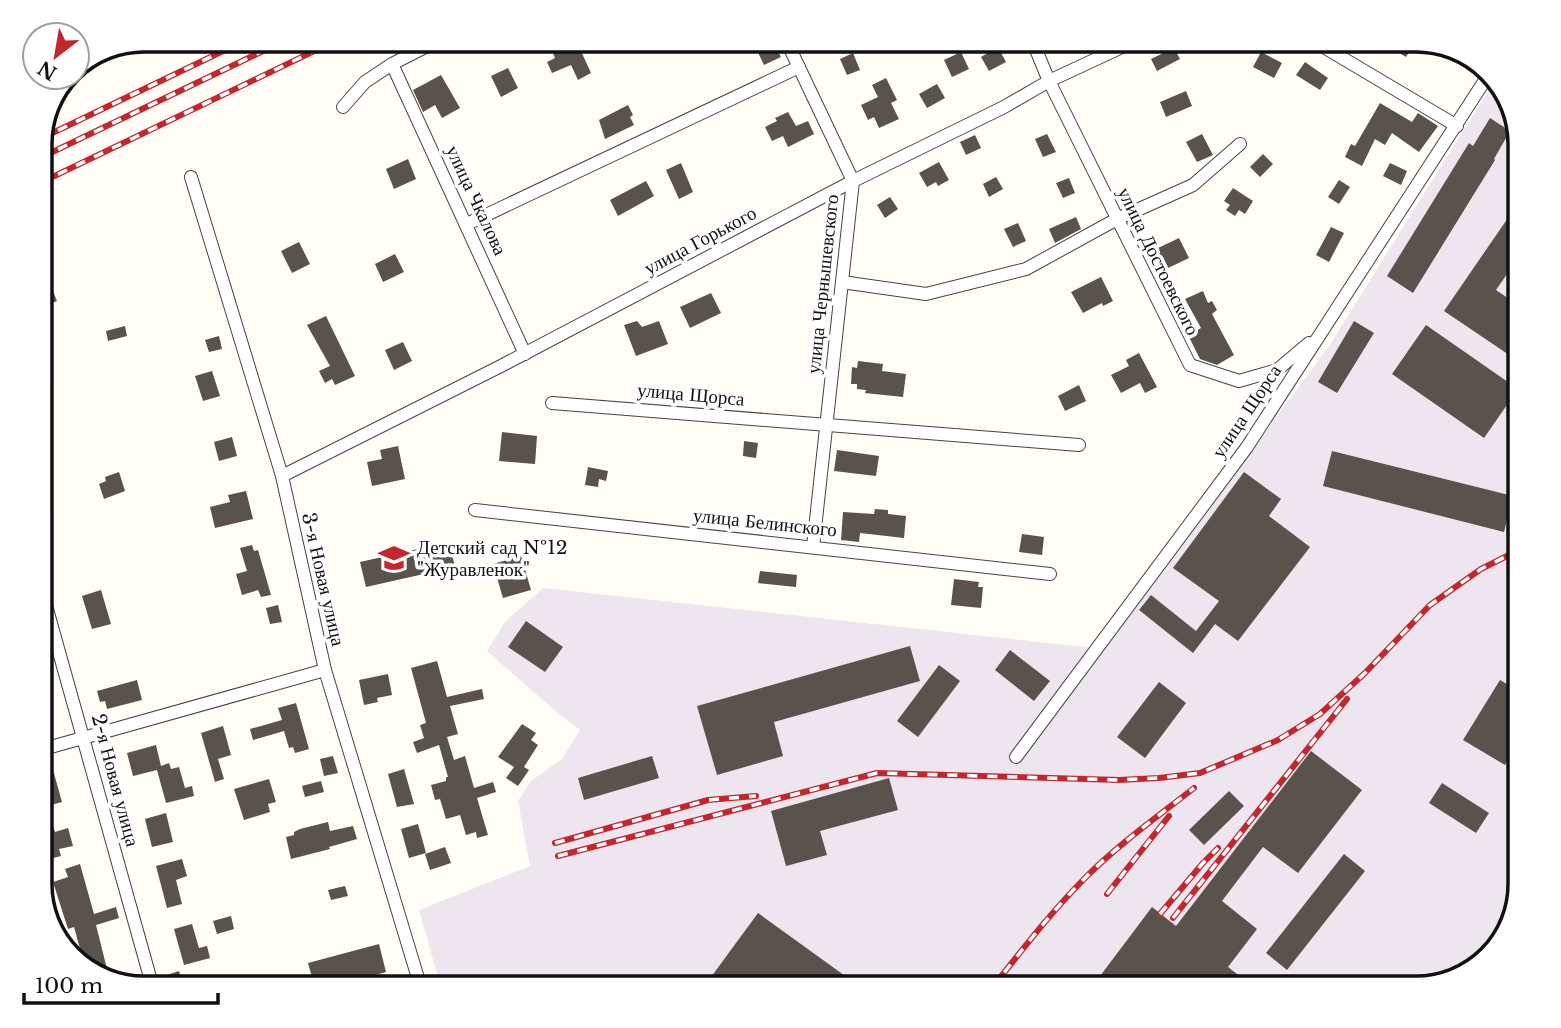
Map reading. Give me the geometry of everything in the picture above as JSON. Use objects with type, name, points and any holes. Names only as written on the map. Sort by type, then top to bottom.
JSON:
[{"type":"street","points":[[343,107],[365,82],[416,52]]},
{"type":"street","name":"улица Чернышевского","points":[[792,52],[853,181],[813,547]]},
{"type":"street","name":"улица Достоевского","points":[[1037,52],[1190,365],[1238,381],[1277,370],[1320,334]]},
{"type":"street","name":"улица Горького","points":[[282,476],[525,354],[853,181],[1111,52]]},
{"type":"street","points":[[1332,52],[1457,126]]},
{"type":"street","name":"улица Чкалова","points":[[392,64],[525,354]]},
{"type":"street","points":[[467,224],[800,67]]},
{"type":"street","name":"улица Щорса","points":[[1016,757],[1247,447],[1484,83]]},
{"type":"street","points":[[842,282],[926,294],[1026,269],[1117,219],[1193,185],[1240,144]]},
{"type":"street","name":"3-я Новая улица","points":[[191,177],[282,476],[325,670],[417,976]]},
{"type":"street","name":"улица Щорса","points":[[552,403],[1079,445]]},
{"type":"street","name":"улица Белинского","points":[[475,510],[1050,574]]},
{"type":"street","name":"2-я Новая улица","points":[[53,630],[150,976]]},
{"type":"street","points":[[53,746],[325,670]]},
{"type":"shaded area","points":[[1489,89],[1501,109],[1508,133],[1508,883],[1504,913],[1493,934],[1477,953],[1446,971],[1416,976],[438,976],[419,910],[530,866],[518,801],[531,781],[562,759],[580,730],[487,651],[506,621],[543,588],[1104,649],[1329,346]]},
{"type":"building","points":[[552,52],[581,52],[591,73],[578,80],[571,65],[552,73],[547,62],[555,58]]},
{"type":"building","points":[[758,52],[778,52],[781,57],[764,65]]},
{"type":"building","points":[[961,52],[969,69],[952,77],[944,60]]},
{"type":"building","points":[[990,52],[1001,52],[1006,62],[989,71],[981,57]]},
{"type":"building","points":[[1166,52],[1176,52],[1180,59],[1157,71],[1151,59]]},
{"type":"building","points":[[1261,52],[1282,63],[1274,78],[1253,67]]},
{"type":"building","points":[[853,53],[860,70],[847,75],[840,59]]},
{"type":"building","points":[[1305,62],[1328,78],[1320,90],[1296,75]]},
{"type":"building","points":[[508,68],[518,88],[501,97],[491,76]]},
{"type":"building","points":[[441,75],[460,108],[442,118],[435,105],[423,112],[413,90]]},
{"type":"building","points":[[886,78],[897,100],[891,103],[899,119],[879,128],[874,117],[868,120],[861,105],[878,97],[872,85]]},
{"type":"building","points":[[937,84],[945,98],[927,108],[919,94]]},
{"type":"building","points":[[1186,91],[1192,106],[1166,117],[1160,102]]},
{"type":"building","points":[[1380,103],[1412,122],[1418,113],[1438,126],[1419,152],[1392,133],[1385,145],[1375,139],[1362,166],[1345,157],[1351,144],[1355,146]]},
{"type":"building","points":[[628,105],[634,125],[605,139],[599,120]]},
{"type":"building","points":[[788,112],[796,126],[808,121],[814,134],[788,147],[783,136],[772,141],[765,127]]},
{"type":"building","points":[[1490,118],[1507,129],[1508,134],[1495,160],[1413,293],[1387,276],[1469,143],[1473,146]]},
{"type":"building","points":[[1047,134],[1056,152],[1043,157],[1035,139]]},
{"type":"building","points":[[1202,134],[1213,155],[1197,162],[1186,142]]},
{"type":"building","points":[[975,135],[981,148],[966,155],[960,142]]},
{"type":"building","points":[[1263,154],[1273,164],[1260,177],[1250,167]]},
{"type":"building","points":[[408,159],[416,179],[394,189],[386,169]]},
{"type":"building","points":[[939,162],[949,180],[938,186],[936,182],[927,187],[919,173]]},
{"type":"building","points":[[681,163],[693,192],[679,199],[666,170]]},
{"type":"building","points":[[1390,163],[1407,171],[1401,185],[1383,176]]},
{"type":"building","points":[[996,177],[1003,189],[989,197],[983,184]]},
{"type":"building","points":[[1069,178],[1075,193],[1063,198],[1056,183]]},
{"type":"building","points":[[1339,180],[1350,187],[1339,204],[1328,197]]},
{"type":"building","points":[[646,181],[654,196],[618,216],[610,200]]},
{"type":"building","points":[[1233,188],[1253,201],[1245,214],[1239,210],[1235,216],[1226,210],[1230,205],[1224,201]]},
{"type":"building","points":[[890,197],[898,209],[885,218],[877,205]]},
{"type":"building","points":[[1076,217],[1081,229],[1055,243],[1049,229]]},
{"type":"building","points":[[1508,218],[1508,273],[1496,290],[1508,298],[1508,354],[1444,311]]},
{"type":"building","points":[[1018,223],[1026,241],[1013,247],[1004,229]]},
{"type":"building","points":[[1331,227],[1344,233],[1329,262],[1316,255]]},
{"type":"building","points":[[1179,238],[1189,258],[1166,269],[1156,249]]},
{"type":"building","points":[[299,242],[310,264],[292,273],[281,251]]},
{"type":"building","points":[[395,254],[404,272],[383,282],[375,264]]},
{"type":"building","points":[[1101,277],[1113,301],[1103,306],[1102,303],[1083,313],[1071,292]]},
{"type":"building","points":[[1203,291],[1208,303],[1212,301],[1217,310],[1212,314],[1234,355],[1217,365],[1200,359],[1188,335],[1201,328],[1185,299]]},
{"type":"building","points":[[711,293],[721,313],[690,328],[680,307]]},
{"type":"building","points":[[326,316],[355,376],[335,385],[332,379],[325,383],[319,371],[330,366],[307,325]]},
{"type":"building","points":[[637,321],[642,327],[659,321],[668,344],[636,356],[624,325]]},
{"type":"building","points":[[1354,321],[1374,333],[1337,393],[1318,382]]},
{"type":"building","points":[[1426,325],[1508,382],[1508,403],[1484,438],[1392,374]]},
{"type":"building","points":[[125,326],[127,336],[108,341],[106,331]]},
{"type":"building","points":[[219,336],[222,349],[209,352],[205,340]]},
{"type":"building","points":[[403,342],[412,361],[394,370],[385,350]]},
{"type":"building","points":[[1139,353],[1157,387],[1145,393],[1140,383],[1121,393],[1111,375],[1129,366],[1126,360]]},
{"type":"building","points":[[858,361],[883,364],[882,371],[906,374],[903,397],[865,393],[866,390],[857,389],[857,384],[851,384],[852,367],[857,368]]},
{"type":"building","points":[[212,371],[220,396],[203,401],[195,376]]},
{"type":"building","points":[[1079,385],[1086,401],[1065,411],[1058,396]]},
{"type":"building","points":[[502,432],[537,436],[535,464],[499,461]]},
{"type":"building","points":[[232,437],[237,456],[219,461],[214,442]]},
{"type":"building","points":[[744,441],[758,443],[756,458],[743,456]]},
{"type":"building","points":[[398,446],[405,479],[372,486],[367,462],[382,459],[380,450]]},
{"type":"building","points":[[837,450],[879,456],[876,476],[834,471]]},
{"type":"building","points":[[1332,451],[1508,495],[1508,516],[1504,532],[1323,486]]},
{"type":"building","points":[[588,467],[608,471],[606,481],[599,479],[598,487],[585,485]]},
{"type":"building","points":[[119,472],[125,491],[104,499],[99,484],[106,481],[105,477]]},
{"type":"building","points":[[1244,472],[1281,499],[1269,516],[1310,547],[1238,641],[1215,624],[1193,653],[1139,610],[1151,595],[1196,631],[1219,601],[1173,568]]},
{"type":"building","points":[[246,491],[253,519],[215,528],[210,507],[230,502],[228,495]]},
{"type":"building","points":[[875,509],[906,516],[904,538],[860,533],[859,542],[841,540],[843,512],[874,514]]},
{"type":"building","points":[[1022,534],[1044,537],[1042,555],[1019,552]]},
{"type":"building","points":[[449,542],[455,567],[366,587],[360,562]]},
{"type":"building","points":[[252,545],[254,551],[258,550],[271,595],[261,597],[258,590],[242,595],[236,574],[247,571],[240,548]]},
{"type":"building","points":[[521,556],[531,590],[503,598],[493,564]]},
{"type":"building","points":[[760,571],[797,575],[796,587],[758,583]]},
{"type":"building","points":[[954,579],[979,582],[978,587],[983,587],[981,608],[951,605]]},
{"type":"building","points":[[101,590],[111,624],[92,629],[82,596]]},
{"type":"building","points":[[278,605],[282,622],[270,624],[266,608]]},
{"type":"building","points":[[526,621],[563,647],[545,672],[508,647]]},
{"type":"building","points":[[910,646],[920,681],[774,722],[783,756],[717,775],[697,706]]},
{"type":"building","points":[[1010,650],[1050,681],[1034,701],[995,670]]},
{"type":"building","points":[[437,661],[447,697],[482,689],[484,699],[450,706],[458,734],[447,737],[454,760],[465,756],[474,788],[493,782],[496,792],[477,798],[488,835],[477,838],[476,832],[466,835],[460,815],[446,819],[440,799],[435,800],[431,785],[446,781],[448,777],[439,745],[417,753],[413,742],[424,738],[420,725],[426,723],[411,668]]},
{"type":"building","points":[[939,665],[960,681],[918,737],[897,721]]},
{"type":"building","points":[[388,674],[392,695],[377,698],[378,702],[364,705],[359,680]]},
{"type":"building","points":[[137,680],[142,700],[107,709],[105,701],[100,702],[97,691]]},
{"type":"building","points":[[1500,680],[1508,685],[1508,760],[1505,765],[1463,740]]},
{"type":"building","points":[[1159,682],[1186,703],[1145,758],[1117,737]]},
{"type":"building","points":[[296,703],[309,749],[295,753],[293,747],[289,748],[284,731],[253,740],[250,729],[282,720],[278,708]]},
{"type":"building","points":[[522,724],[536,733],[531,740],[538,745],[524,767],[529,770],[518,786],[506,778],[514,767],[498,757]]},
{"type":"building","points":[[223,726],[231,755],[218,759],[224,779],[215,782],[201,733]]},
{"type":"building","points":[[156,745],[161,766],[169,763],[171,769],[179,767],[185,788],[192,786],[194,796],[166,803],[157,770],[133,776],[127,753]]},
{"type":"building","points":[[1311,751],[1362,790],[1298,873],[1263,847],[1222,901],[1257,929],[1228,967],[1240,976],[1100,976],[1152,907],[1176,926]]},
{"type":"building","points":[[333,756],[338,773],[324,776],[320,759]]},
{"type":"building","points":[[652,756],[659,778],[584,800],[578,778]]},
{"type":"building","points":[[404,769],[414,804],[397,807],[388,774]]},
{"type":"building","points":[[53,770],[62,802],[53,804]]},
{"type":"building","points":[[889,778],[898,810],[820,831],[827,855],[786,866],[771,811]]},
{"type":"building","points":[[269,779],[276,802],[268,804],[270,812],[244,820],[234,789]]},
{"type":"building","points":[[321,781],[324,792],[305,797],[302,786]]},
{"type":"building","points":[[1442,783],[1489,813],[1476,833],[1429,803]]},
{"type":"building","points":[[1229,791],[1244,806],[1204,845],[1189,830]]},
{"type":"building","points":[[166,813],[173,842],[152,847],[145,819]]},
{"type":"building","points":[[328,822],[330,831],[353,826],[357,839],[291,859],[286,837],[294,835],[294,832],[300,829]]},
{"type":"building","points":[[418,824],[426,853],[409,858],[401,829]]},
{"type":"building","points":[[53,826],[55,832],[68,828],[73,846],[59,849],[61,856],[53,858]]},
{"type":"building","points":[[445,847],[451,863],[430,870],[425,854]]},
{"type":"building","points":[[1344,854],[1365,871],[1287,970],[1266,953]]},
{"type":"building","points":[[182,859],[187,876],[176,880],[182,904],[167,908],[156,866]]},
{"type":"building","points":[[80,864],[94,914],[116,907],[119,918],[96,925],[106,967],[84,953],[80,949],[74,927],[68,929],[53,882],[68,877],[65,869]]},
{"type":"building","points":[[345,886],[348,896],[331,900],[328,890]]},
{"type":"building","points":[[758,913],[845,976],[712,976]]},
{"type":"building","points":[[231,916],[234,929],[217,934],[213,921]]},
{"type":"building","points":[[192,924],[199,948],[207,946],[210,958],[184,965],[174,929]]},
{"type":"building","points":[[379,944],[386,972],[372,976],[312,976],[308,963]]},
{"type":"building","points":[[179,971],[180,976],[167,976]]},
{"type":"railway","points":[[54,132],[221,52]]},
{"type":"railway","points":[[53,152],[261,52]]},
{"type":"railway","points":[[53,177],[312,52]]},
{"type":"railway","points":[[558,856],[877,773],[1119,780],[1200,773],[1278,740],[1320,714],[1365,673],[1430,605],[1481,569],[1508,556]]},
{"type":"railway","points":[[1173,918],[1347,699]]},
{"type":"railway","points":[[1002,976],[1049,917],[1086,877],[1125,842],[1194,788]]},
{"type":"railway","points":[[555,843],[708,800],[756,796]]},
{"type":"railway","points":[[1107,894],[1169,816]]},
{"type":"railway","points":[[1160,914],[1218,848]]},
{"type":"place","name":"Детский сад №12 \"Журавленок\"","points":[[394,558]]}]
